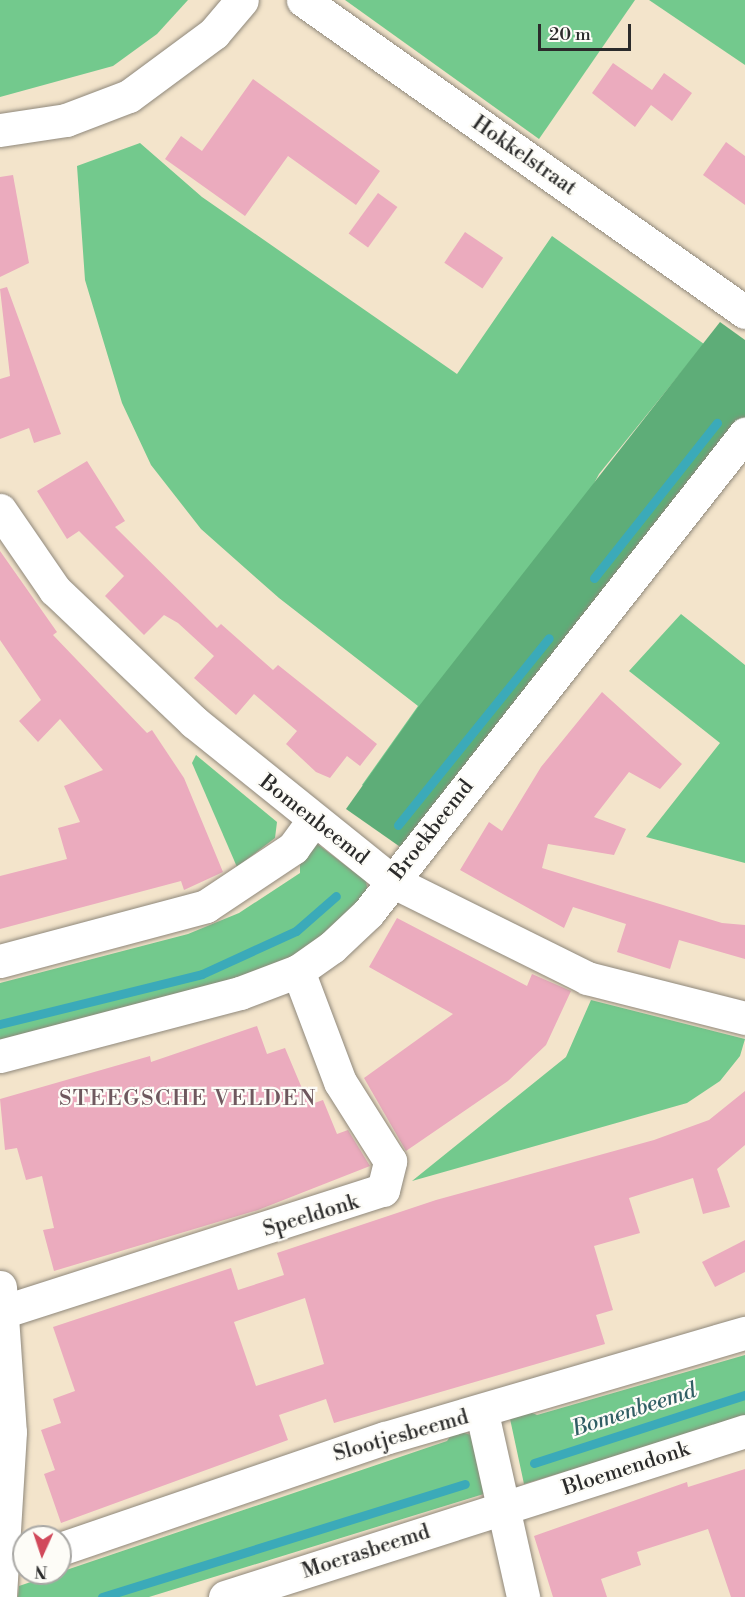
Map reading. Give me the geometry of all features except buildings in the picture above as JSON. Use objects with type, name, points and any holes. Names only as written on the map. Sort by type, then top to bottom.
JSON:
[{"type":"street","points":[[0,130],[66,120],[129,96],[214,33],[242,0]]},
{"type":"street","name":"Hokkelstraat","points":[[303,0],[745,312]]},
{"type":"street","name":"Broekbeemd","points":[[0,1056],[240,993],[298,970],[361,920],[745,434]]},
{"type":"street","name":"Bomenbeemd","points":[[0,510],[55,590],[194,722],[312,822],[392,881],[588,978],[745,1018]]},
{"type":"street","points":[[0,961],[206,906],[293,848],[312,822]]},
{"type":"street","name":"Speeldonk","points":[[2,1299],[383,1190],[390,1161],[340,1082],[298,970]]},
{"type":"street","points":[[2,1299],[14,1525]]},
{"type":"street","name":"Slootjesbeemd","points":[[72,1545],[385,1438],[482,1413],[745,1333]]},
{"type":"street","points":[[482,1413],[506,1507],[523,1597]]},
{"type":"street","name":"Bloemendonk","points":[[506,1507],[745,1431]]},
{"type":"street","name":"Moerasbeemd","points":[[225,1597],[506,1507]]},
{"type":"street","points":[[0,1596],[12,1566]]},
{"type":"green space","points":[[0,0],[188,0],[157,34],[113,66],[0,97]]},
{"type":"green space","points":[[345,0],[635,0],[539,139]]},
{"type":"green space","points":[[649,0],[745,0],[745,65]]},
{"type":"green space","points":[[140,143],[202,197],[457,374],[552,236],[704,344],[599,474],[414,824],[362,785],[418,706],[279,598],[201,529],[151,465],[122,403],[85,280],[77,166]]},
{"type":"green space","points":[[720,322],[745,340],[745,423],[406,851],[346,809],[419,706]]},
{"type":"green space","points":[[681,614],[745,665],[745,863],[646,837],[720,743],[629,671]]},
{"type":"green space","points":[[196,755],[277,822],[275,838],[237,867],[192,763]]},
{"type":"green space","points":[[316,843],[366,881],[368,893],[310,947],[256,975],[0,1045],[0,983],[188,934],[239,913],[300,873],[300,858]]},
{"type":"green space","points":[[591,1000],[745,1039],[740,1056],[720,1081],[687,1103],[412,1181],[566,1057]]},
{"type":"green space","points":[[745,1355],[745,1418],[524,1484],[509,1414],[521,1408],[537,1415]]},
{"type":"green space","points":[[455,1430],[471,1435],[487,1493],[149,1597],[18,1597],[19,1586],[72,1585],[72,1568],[447,1441]]},
{"type":"waterway","points":[[594,578],[717,423]]},
{"type":"waterway","points":[[398,825],[549,638]]},
{"type":"waterway","points":[[0,1024],[202,974],[296,931],[336,896]]},
{"type":"waterway","name":"Bomenbeemd","points":[[534,1463],[745,1395]]},
{"type":"waterway","points":[[102,1597],[465,1484]]},
{"type":"district","name":"STEEGSCHE VELDEN","points":[[188,1099]]}]
